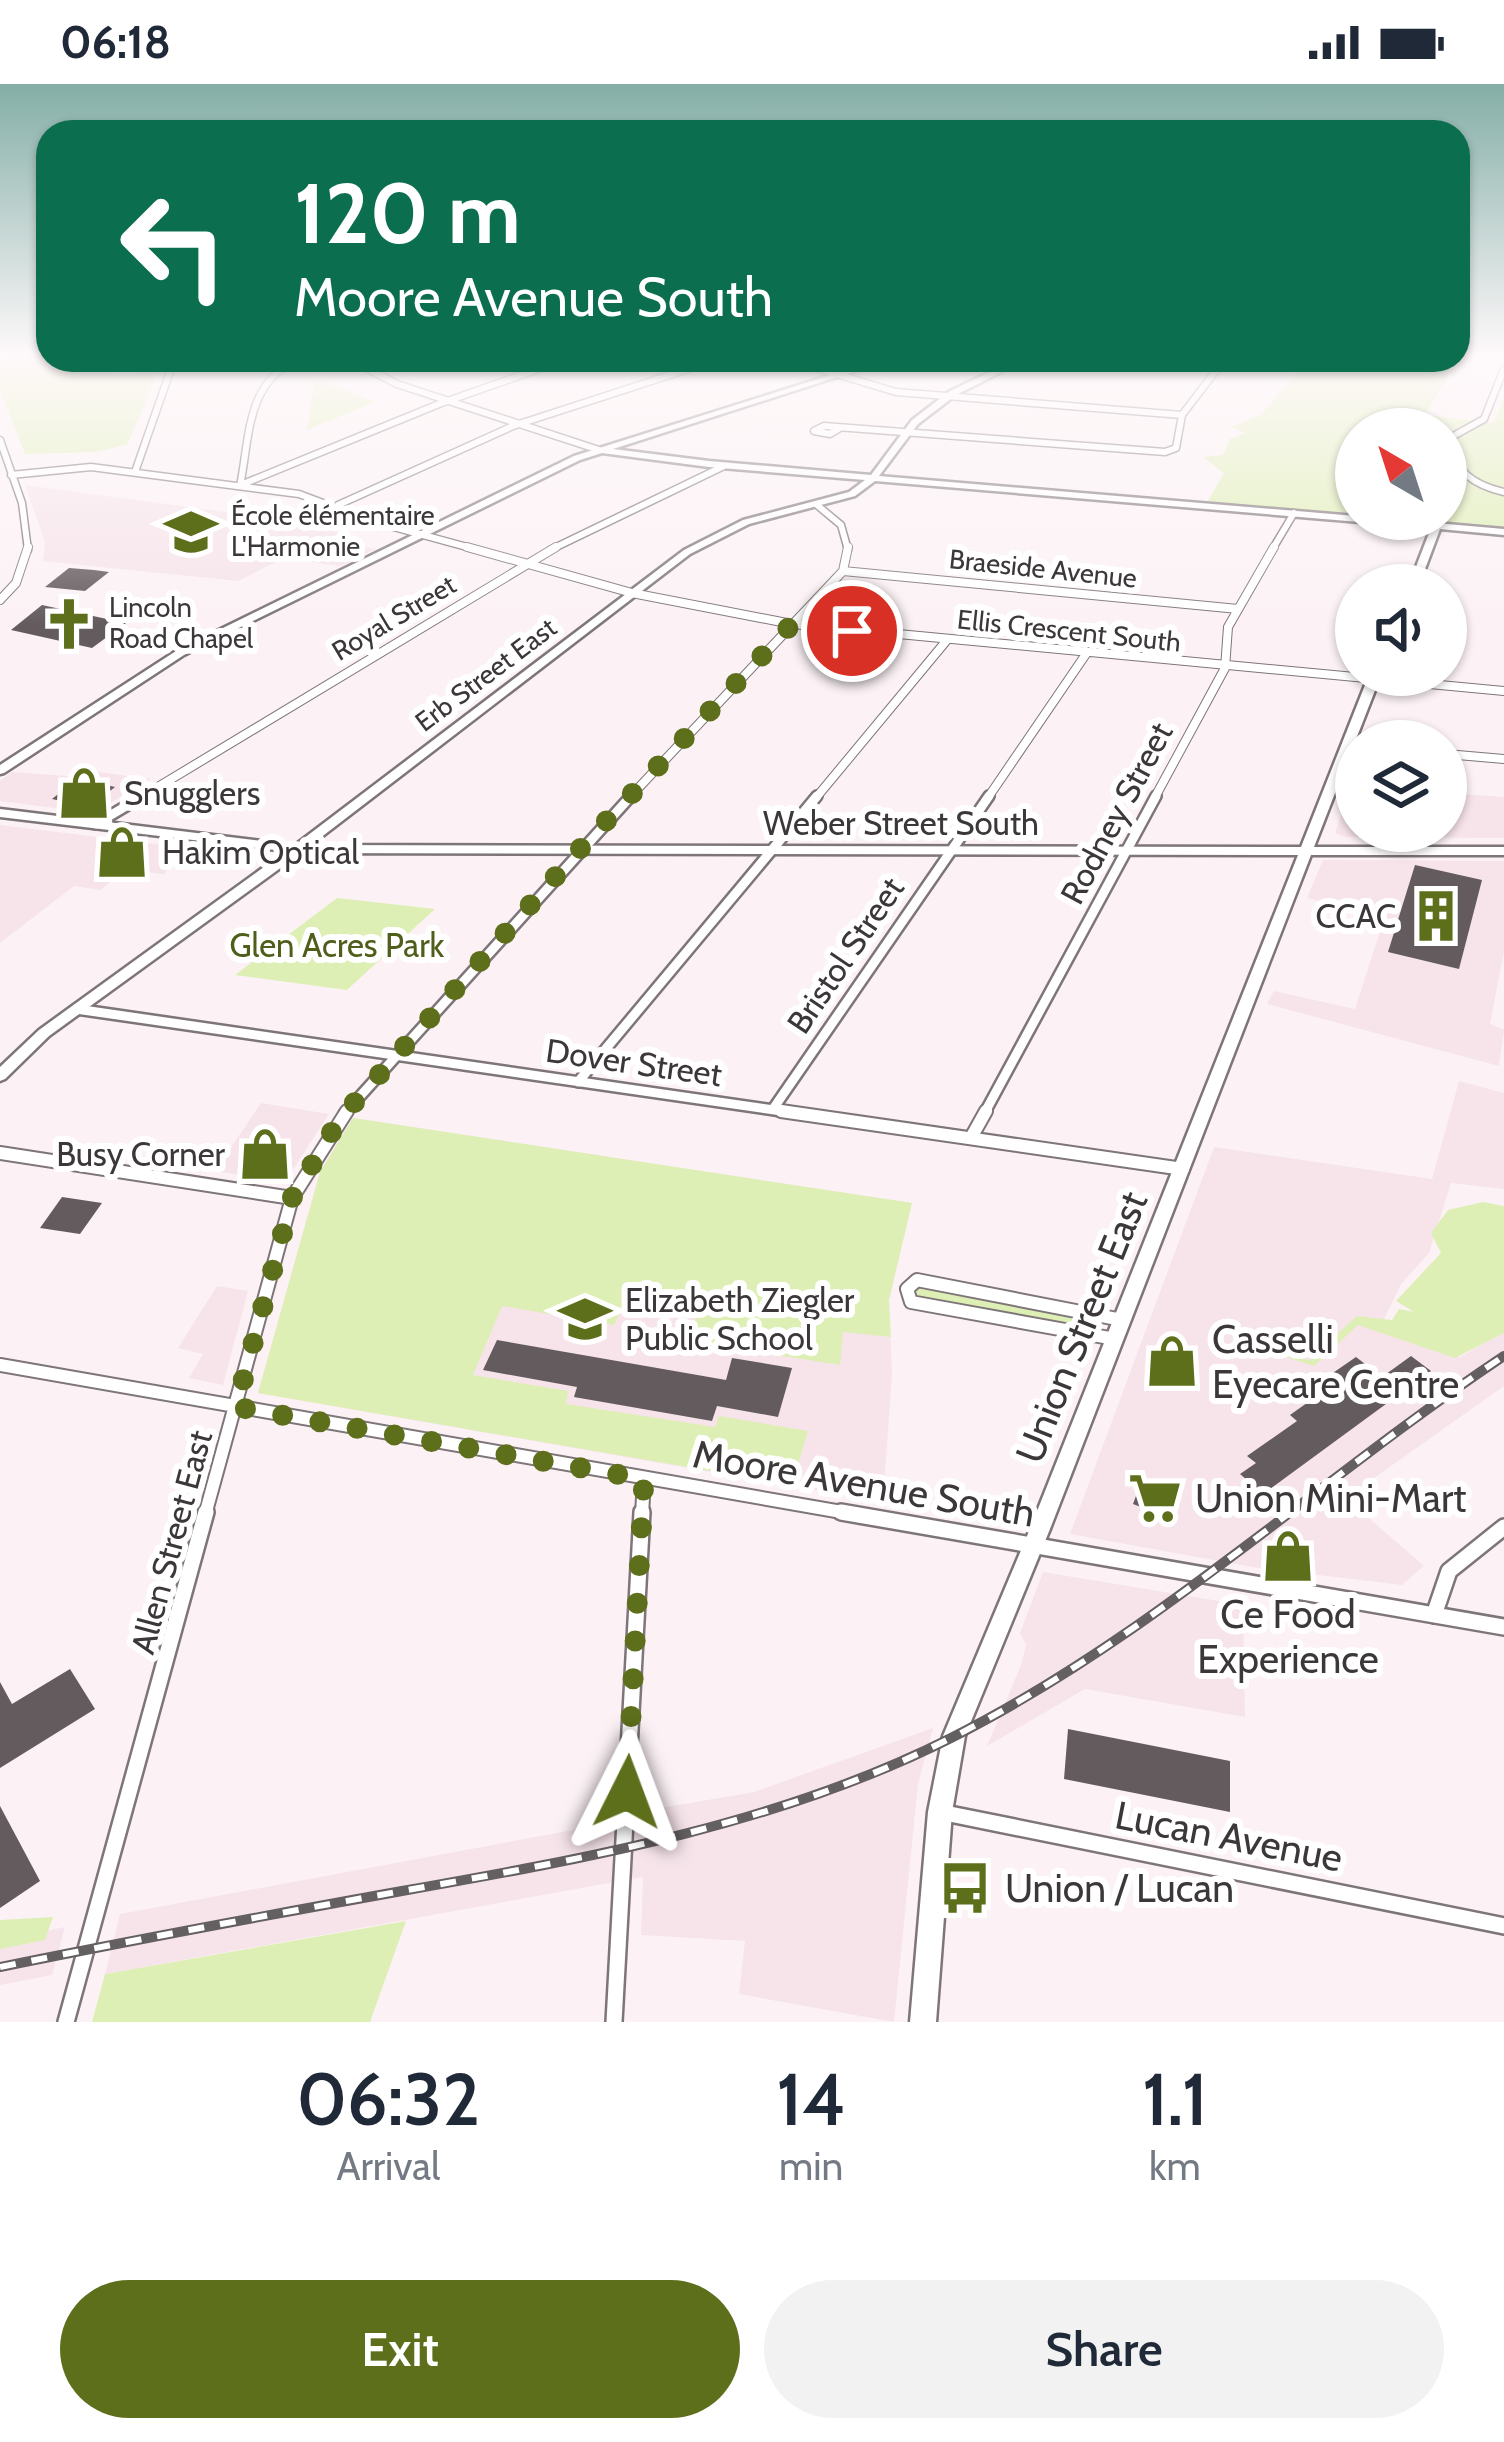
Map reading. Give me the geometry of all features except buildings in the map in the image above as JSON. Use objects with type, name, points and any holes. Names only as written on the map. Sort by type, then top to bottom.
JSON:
[{"type":"main road","points":[[0,770],[180,652],[418,533],[617,443]]},
{"type":"main road","name":"Erb Street East","points":[[0,1076],[21,1052],[76,1010],[298,849],[687,552],[729,529],[852,494],[873,478],[897,443]]},
{"type":"main road","points":[[599,449],[724,466],[1335,517]]},
{"type":"main road","points":[[1467,530],[1504,532]]},
{"type":"main road","name":"Union Street East","points":[[922,2022],[940,1812],[954,1736],[1335,789]]},
{"type":"main road","name":"Weber Street South","points":[[0,813],[298,849],[1504,850]]},
{"type":"street","points":[[0,600],[29,561],[29,539],[1,443]]},
{"type":"street","points":[[135,472],[145,443]]},
{"type":"street","points":[[240,486],[248,443]]},
{"type":"street","points":[[240,486],[344,443]]},
{"type":"street","points":[[338,506],[476,443]]},
{"type":"street","points":[[581,443],[599,449]]},
{"type":"street","points":[[1054,443],[1165,452],[1178,443]]},
{"type":"street","points":[[1449,443],[1451,456],[1466,478],[1504,492]]},
{"type":"street","name":"Royal Street","points":[[96,824],[524,563],[724,466]]},
{"type":"street","name":"Ellis Crescent South","points":[[11,475],[78,467],[299,494],[632,593],[792,624],[1335,675]]},
{"type":"street","points":[[817,505],[848,532],[851,547],[843,571]]},
{"type":"street","name":"Rodney Street","points":[[972,1136],[1225,668],[1228,627],[1294,513]]},
{"type":"street","name":"Braeside Avenue","points":[[843,571],[1238,609]]},
{"type":"street","name":"Allen Street East","points":[[66,2022],[292,1198],[339,1120],[393,1055],[843,571]]},
{"type":"street","points":[[578,1082],[947,640]]},
{"type":"street","name":"Bristol Street","points":[[773,1108],[1086,654]]},
{"type":"street","name":"Ellis Crescent South","points":[[1467,688],[1504,692]]},
{"type":"street","points":[[1467,756],[1504,759]]},
{"type":"street","name":"Dover Street","points":[[76,1010],[1183,1169]]},
{"type":"street","points":[[0,1153],[292,1198]]},
{"type":"street","points":[[916,1280],[1118,1330],[911,1302],[907,1289],[916,1280]]},
{"type":"street","name":"Moore Avenue South","points":[[0,1365],[1504,1628]]},
{"type":"street","points":[[614,2022],[644,1479]]},
{"type":"street","points":[[1434,1615],[1449,1571],[1504,1527]]},
{"type":"street","name":"Lucan Avenue","points":[[940,1812],[1504,1926]]},
{"type":"shaded area","name":"École élémentaire L'Harmonie","points":[[25,485],[307,523],[326,508],[357,524],[324,541],[376,549],[340,566],[284,558],[238,581],[43,561],[45,542]]},
{"type":"shaded area","points":[[91,771],[150,779],[94,813],[0,801],[0,781],[12,772],[82,777]]},
{"type":"shaded area","points":[[1467,794],[1504,797],[1504,838],[1467,838]]},
{"type":"shaded area","points":[[0,825],[187,848],[164,874],[124,870],[101,890],[74,886],[0,943]]},
{"type":"shaded area","points":[[1323,860],[1504,861],[1504,951],[1490,1024],[1504,1030],[1499,1066],[1267,1004],[1274,991],[1355,1009],[1385,916],[1307,898]]},
{"type":"shaded area","points":[[1459,1081],[1504,1093],[1504,1189],[1451,1183],[1429,1253],[1401,1284],[1380,1328],[1460,1357],[1504,1332],[1504,1386],[1346,1498],[1424,1566],[1402,1585],[1252,1567],[1070,1534],[1214,1147],[1432,1179]]},
{"type":"shaded area","points":[[261,1103],[329,1114],[285,1182],[215,1171]]},
{"type":"shaded area","name":"Elizabeth Ziegler Public School","points":[[353,1118],[912,1203],[889,1300],[892,1374],[883,1502],[258,1393],[320,1172]]},
{"type":"shaded area","points":[[217,1286],[248,1291],[223,1385],[189,1378],[203,1354],[178,1348]]},
{"type":"shaded area","points":[[1043,1572],[1243,1605],[1245,1717],[1085,1689],[987,1746],[1021,1665],[1026,1645],[1020,1633]]},
{"type":"shaded area","points":[[933,1728],[918,1784],[894,2022],[739,1994],[745,1941],[641,1935],[643,1877],[105,1974],[120,1914],[754,1792]]},
{"type":"shaded area","points":[[65,1927],[52,1975],[0,1985],[0,1940]]},
{"type":"green space","points":[[21,443],[128,443],[96,452],[25,454]]},
{"type":"green space","points":[[1228,443],[1335,443],[1335,513],[1207,503],[1224,473],[1203,457],[1223,455]]},
{"type":"green space","points":[[1467,443],[1504,443],[1504,529],[1467,525]]},
{"type":"green space","name":"Glen Acres Park","points":[[337,898],[435,909],[347,990],[235,975]]},
{"type":"green space","name":"Elizabeth Ziegler Public School","points":[[353,1118],[912,1203],[889,1300],[891,1337],[843,1332],[840,1365],[688,1341],[698,1312],[625,1300],[614,1325],[502,1306],[473,1375],[568,1391],[566,1404],[715,1427],[719,1416],[808,1431],[792,1485],[258,1393],[320,1172]]},
{"type":"green space","points":[[1483,1202],[1504,1206],[1504,1333],[1455,1358],[1358,1325],[1314,1366],[1277,1354],[1309,1360],[1357,1316],[1392,1320],[1399,1309],[1414,1312],[1396,1301],[1441,1253],[1431,1233],[1448,1210]]},
{"type":"green space","points":[[918,1286],[1085,1318],[1083,1326],[916,1297]]},
{"type":"green space","points":[[53,1917],[45,1940],[0,1949],[0,1920]]},
{"type":"green space","points":[[406,1921],[370,2022],[92,2022],[105,1974]]},
{"type":"railway","points":[[0,1967],[613,1851],[751,1816],[886,1768],[1025,1698],[1096,1653],[1504,1356]]},
{"type":"place","name":"École élémentaire L'Harmonie","points":[[191,532]]},
{"type":"place","name":"Lincoln Road Chapel","points":[[69,624]]},
{"type":"place","name":"Snugglers","points":[[84,793]]},
{"type":"place","name":"Hakim Optical","points":[[122,852]]},
{"type":"place","name":"CCAC","points":[[1436,916]]},
{"type":"place","name":"Busy Corner","points":[[265,1154]]},
{"type":"place","name":"Elizabeth Ziegler Public School","points":[[585,1319]]},
{"type":"place","name":"Casselli Eyecare Centre","points":[[1172,1361]]},
{"type":"place","name":"Union Mini-Mart","points":[[1155,1498]]},
{"type":"place","name":"Ce Food Experience","points":[[1288,1556]]},
{"type":"place","name":"Union / Lucan","points":[[965,1888]]},
{"type":"route","points":[[627,1792],[644,1479],[236,1407],[292,1198],[339,1120],[579,850],[792,624],[852,631]]}]
